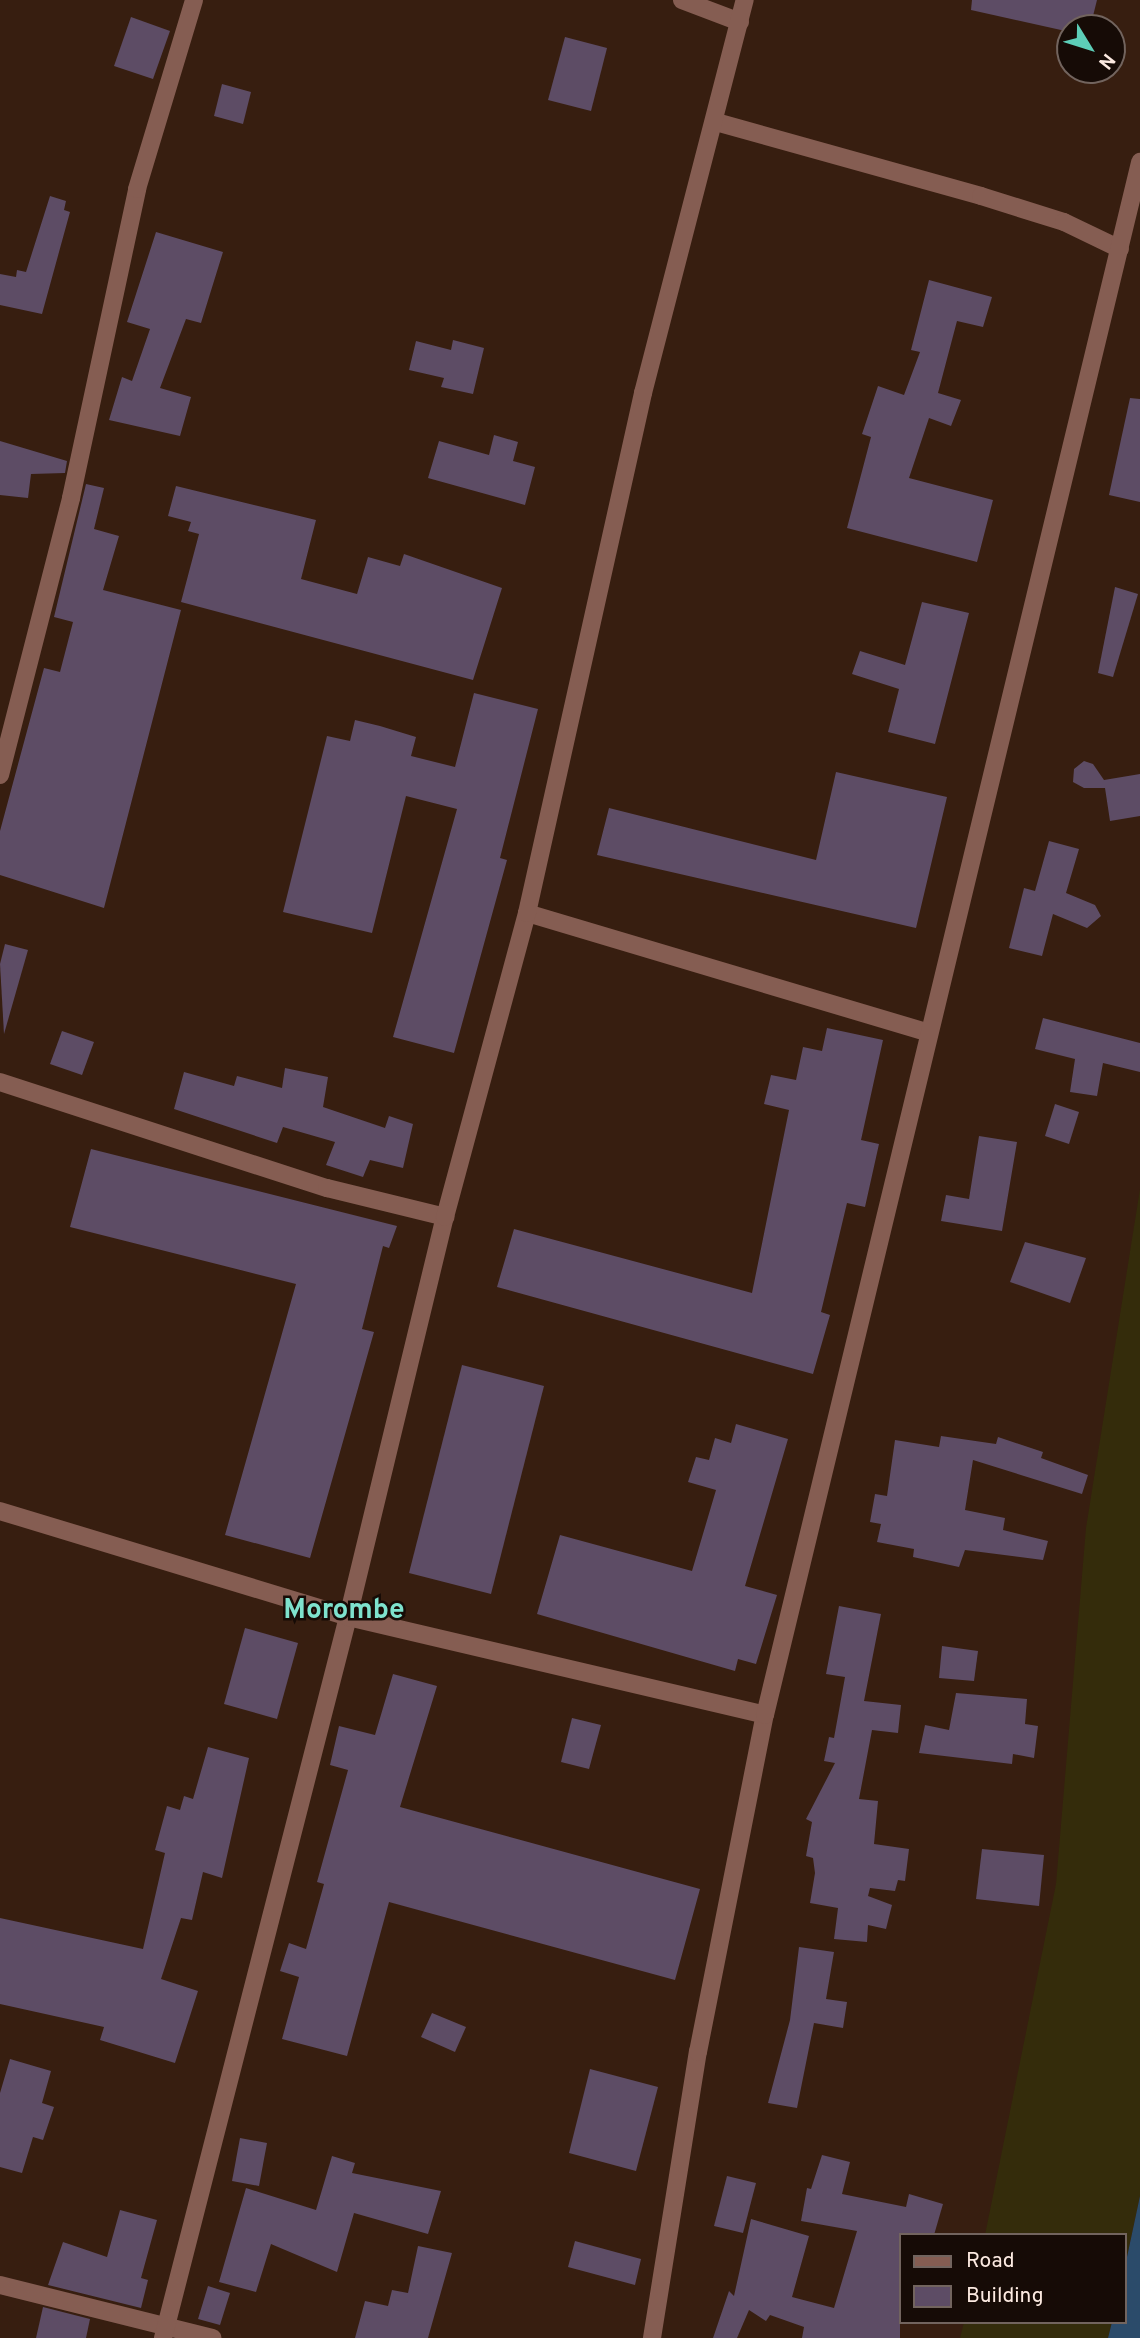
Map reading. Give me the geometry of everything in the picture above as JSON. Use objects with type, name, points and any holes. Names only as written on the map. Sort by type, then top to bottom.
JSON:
[{"type":"street","points":[[0,775],[71,498],[137,189],[194,0]]},
{"type":"street","points":[[682,0],[740,22]]},
{"type":"street","points":[[165,2331],[348,1617],[445,1217],[527,913],[638,417],[716,122],[745,0]]},
{"type":"street","points":[[716,122],[1016,207],[1121,250]]},
{"type":"street","points":[[652,2338],[698,2052],[765,1715],[927,1032],[1121,250],[1140,162]]},
{"type":"street","points":[[527,913],[927,1032]]},
{"type":"street","points":[[0,1082],[327,1188],[445,1217]]},
{"type":"street","points":[[0,1511],[348,1617],[765,1715]]},
{"type":"street","points":[[0,2285],[165,2331],[213,2338]]},
{"type":"sand","points":[[1140,1189],[1140,2196],[1126,2262],[1126,2233],[985,2233],[1056,1884],[1086,1528]]},
{"type":"sand","points":[[964,2324],[1112,2324],[1108,2338],[960,2338]]},
{"type":"water","points":[[1140,2196],[1140,2338],[1108,2338],[1112,2324],[1126,2324],[1126,2262]]},
{"type":"building","points":[[972,0],[1097,0],[1094,14],[1056,14],[1056,29],[971,10]]},
{"type":"building","points":[[131,17],[170,31],[153,79],[114,66]]},
{"type":"building","points":[[565,37],[607,48],[591,111],[548,100]]},
{"type":"building","points":[[222,84],[251,92],[243,124],[214,116]]},
{"type":"building","points":[[50,196],[66,201],[64,210],[70,212],[42,314],[0,305],[0,274],[16,277],[17,270],[26,272]]},
{"type":"building","points":[[156,232],[223,252],[201,323],[186,319],[160,388],[191,397],[180,436],[109,420],[122,377],[132,381],[150,329],[127,322]]},
{"type":"building","points":[[929,280],[992,297],[983,327],[957,321],[938,393],[961,400],[951,426],[929,418],[909,478],[993,500],[977,562],[847,528],[871,437],[862,434],[878,386],[904,395],[920,352],[911,350]]},
{"type":"building","points":[[453,340],[484,348],[473,394],[441,387],[444,378],[409,370],[416,341],[451,350]]},
{"type":"building","points":[[1130,398],[1140,399],[1140,502],[1109,495]]},
{"type":"building","points":[[494,435],[518,442],[513,461],[535,467],[525,505],[428,478],[439,441],[489,455]]},
{"type":"building","points":[[0,441],[67,461],[65,473],[31,474],[28,498],[0,495]]},
{"type":"building","points":[[86,484],[104,488],[94,529],[119,536],[103,590],[181,610],[104,908],[0,875],[0,831],[44,668],[60,672],[73,622],[54,617]]},
{"type":"building","points":[[176,486],[316,520],[301,579],[357,594],[368,557],[400,566],[404,554],[502,588],[473,680],[181,602],[199,534],[188,531],[191,522],[168,516]]},
{"type":"building","points":[[1115,587],[1138,594],[1113,677],[1098,673]]},
{"type":"building","points":[[922,602],[969,613],[935,744],[888,732],[899,689],[852,674],[860,651],[905,665]]},
{"type":"building","points":[[474,693],[538,709],[500,858],[507,860],[454,1053],[393,1037],[457,809],[406,796],[372,933],[283,912],[327,736],[350,741],[355,720],[380,726],[416,737],[411,756],[455,767]]},
{"type":"building","points":[[1084,761],[1093,764],[1104,780],[1140,774],[1140,816],[1110,821],[1105,788],[1084,788],[1073,782],[1074,769]]},
{"type":"building","points":[[836,772],[947,797],[916,928],[597,855],[609,808],[816,860]]},
{"type":"building","points":[[1049,841],[1079,849],[1066,893],[1095,905],[1101,916],[1087,928],[1053,914],[1042,956],[1009,948],[1024,888],[1035,891]]},
{"type":"building","points":[[5,944],[28,950],[4,1034],[0,964]]},
{"type":"building","points":[[1043,1018],[1140,1043],[1140,1072],[1103,1063],[1097,1096],[1070,1092],[1075,1059],[1035,1049]]},
{"type":"building","points":[[827,1028],[883,1040],[861,1140],[879,1144],[865,1207],[847,1203],[821,1312],[830,1315],[813,1374],[497,1287],[514,1229],[752,1293],[789,1110],[764,1104],[771,1075],[796,1080],[803,1047],[822,1051]]},
{"type":"building","points":[[62,1031],[94,1042],[82,1075],[50,1064]]},
{"type":"building","points":[[285,1068],[328,1077],[323,1107],[385,1128],[389,1116],[413,1124],[403,1168],[370,1160],[363,1177],[326,1165],[335,1142],[283,1127],[277,1143],[174,1109],[184,1072],[234,1086],[237,1076],[282,1088]]},
{"type":"building","points":[[1055,1104],[1079,1112],[1069,1144],[1045,1136]]},
{"type":"building","points":[[979,1136],[1017,1142],[1002,1231],[941,1221],[946,1195],[969,1199]]},
{"type":"building","points":[[91,1149],[397,1226],[389,1248],[383,1246],[362,1329],[374,1332],[310,1558],[225,1535],[296,1284],[70,1227]]},
{"type":"building","points":[[1025,1242],[1086,1258],[1070,1303],[1010,1282]]},
{"type":"building","points":[[462,1365],[544,1386],[491,1594],[409,1573]]},
{"type":"building","points":[[736,1424],[788,1439],[745,1586],[777,1595],[756,1664],[738,1659],[735,1671],[537,1614],[560,1535],[692,1571],[716,1490],[688,1482],[696,1457],[709,1460],[715,1438],[731,1443]]},
{"type":"building","points":[[941,1436],[996,1444],[998,1437],[1043,1452],[1041,1458],[1088,1475],[1082,1494],[973,1460],[965,1510],[1005,1518],[1003,1530],[1048,1541],[1043,1560],[965,1550],[959,1567],[913,1557],[914,1549],[877,1542],[881,1524],[870,1522],[875,1494],[887,1496],[895,1440],[939,1447]]},
{"type":"building","points":[[839,1606],[881,1614],[864,1701],[901,1705],[898,1733],[872,1730],[859,1799],[878,1801],[874,1844],[909,1849],[905,1881],[898,1880],[895,1891],[870,1888],[868,1896],[892,1905],[886,1929],[868,1925],[867,1942],[834,1939],[838,1908],[810,1903],[815,1873],[813,1858],[806,1856],[812,1822],[806,1819],[835,1763],[824,1761],[829,1737],[834,1738],[845,1677],[826,1674]]},
{"type":"building","points":[[245,1628],[298,1643],[277,1719],[224,1704]]},
{"type":"building","points":[[942,1646],[978,1651],[974,1681],[939,1678]]},
{"type":"building","points":[[393,1674],[437,1686],[400,1807],[700,1889],[675,1980],[389,1902],[347,2056],[282,2039],[299,1977],[280,1971],[289,1943],[306,1949],[324,1884],[317,1882],[348,1770],[330,1765],[339,1726],[375,1735]]},
{"type":"building","points":[[956,1693],[1027,1699],[1025,1724],[1038,1726],[1034,1758],[1013,1754],[1012,1764],[919,1753],[925,1725],[949,1730]]},
{"type":"building","points":[[572,1718],[601,1725],[589,1769],[561,1762]]},
{"type":"building","points":[[208,1747],[249,1758],[222,1878],[203,1872],[192,1920],[181,1918],[161,1979],[198,1991],[175,2063],[100,2040],[104,2027],[0,2004],[0,1918],[143,1949],[165,1853],[155,1850],[167,1806],[180,1810],[184,1796],[193,1799]]},
{"type":"building","points":[[982,1849],[1044,1855],[1039,1906],[976,1899]]},
{"type":"building","points":[[799,1947],[834,1952],[826,1999],[847,2002],[843,2028],[814,2023],[797,2108],[768,2103],[790,2020]]},
{"type":"building","points":[[432,2013],[466,2027],[455,2052],[421,2037]]},
{"type":"building","points":[[10,2059],[51,2071],[42,2103],[54,2107],[43,2140],[33,2137],[22,2173],[0,2167],[0,2093]]},
{"type":"building","points":[[590,2069],[658,2087],[636,2171],[569,2153]]},
{"type":"building","points":[[240,2138],[267,2143],[259,2186],[232,2181]]},
{"type":"building","points":[[822,2155],[850,2162],[842,2194],[906,2207],[909,2194],[943,2204],[935,2233],[898,2233],[900,2338],[802,2338],[804,2327],[770,2315],[766,2321],[749,2310],[737,2338],[713,2338],[729,2291],[734,2296],[751,2219],[809,2236],[792,2297],[834,2308],[857,2231],[801,2221],[807,2188],[811,2189]]},
{"type":"building","points":[[332,2156],[355,2163],[352,2173],[441,2191],[428,2234],[354,2213],[337,2272],[271,2244],[256,2292],[219,2282],[246,2188],[316,2210]]},
{"type":"building","points":[[727,2176],[756,2183],[743,2233],[714,2226]]},
{"type":"building","points":[[120,2210],[157,2220],[141,2278],[148,2280],[141,2308],[48,2285],[63,2242],[107,2257]]},
{"type":"building","points":[[575,2241],[641,2259],[635,2285],[568,2267]]},
{"type":"building","points":[[418,2246],[452,2253],[428,2338],[355,2338],[365,2301],[388,2306],[392,2290],[408,2293]]},
{"type":"building","points":[[208,2286],[230,2293],[220,2325],[198,2319]]},
{"type":"building","points":[[43,2307],[90,2319],[86,2338],[36,2338]]},
{"type":"district","name":"Morombe","points":[[344,1611]]}]
